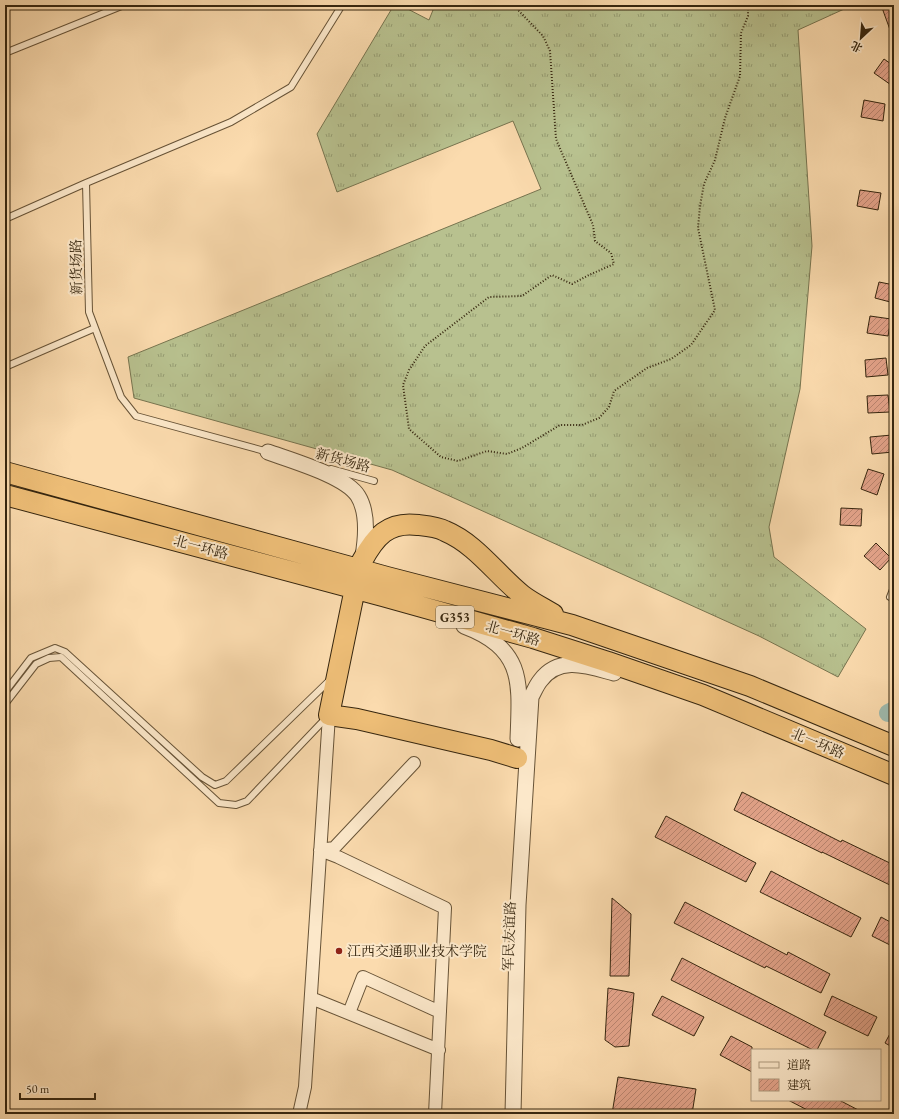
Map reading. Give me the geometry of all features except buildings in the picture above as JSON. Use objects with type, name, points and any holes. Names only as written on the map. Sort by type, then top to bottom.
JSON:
[{"type":"highway","name":"北一环路","points":[[5,472],[387,577],[572,625],[750,686],[894,746]]},
{"type":"highway","name":"北一环路","points":[[5,495],[533,638],[703,695],[894,774]]},
{"type":"highway","points":[[362,561],[378,536],[391,528],[407,524],[444,530],[464,541],[522,595],[572,625]]},
{"type":"highway","points":[[353,598],[329,715],[357,719],[491,750],[522,760]]},
{"type":"street","points":[[268,452],[338,480],[349,487],[357,495],[362,503],[366,537],[362,561]]},
{"type":"street","points":[[382,596],[481,633],[500,647],[510,657],[516,672],[520,694],[522,760]]},
{"type":"street","points":[[522,760],[531,697],[539,681],[550,670],[559,666],[581,665],[703,695]]},
{"type":"street","points":[[299,1114],[305,1087],[329,715]]},
{"type":"street","name":"军民友谊路","points":[[503,1114],[509,906],[522,760]]},
{"type":"street","name":"军民友谊路","points":[[513,1114],[522,760]]},
{"type":"street","points":[[320,850],[334,848],[414,763]]},
{"type":"street","points":[[320,850],[338,857],[445,908],[436,1114]]},
{"type":"street","points":[[349,1013],[363,977],[440,1012]]},
{"type":"street","points":[[310,998],[438,1050]]},
{"type":"lane","points":[[5,53],[124,5]]},
{"type":"lane","points":[[5,219],[231,122],[291,87],[342,5]]},
{"type":"lane","name":"新货场路","points":[[86,183],[89,312],[121,397],[136,416],[374,481]]},
{"type":"lane","points":[[5,368],[95,328]]},
{"type":"lane","points":[[890,597],[894,587]]},
{"type":"lane","points":[[5,692],[30,658],[55,648],[65,652],[202,777],[215,785],[226,781],[338,672]]},
{"type":"lane","points":[[5,704],[36,664],[49,658],[60,657],[219,803],[236,805],[247,801],[329,715]]},
{"type":"path","points":[[516,5],[519,11],[543,36],[550,51],[556,138],[593,225],[595,241],[611,253],[614,264],[589,274],[572,284],[552,275],[522,296],[489,297],[425,346],[409,370],[403,385],[409,429],[440,457],[458,461],[487,451],[507,454],[522,448],[560,425],[582,425],[599,418],[609,407],[614,391],[647,368],[671,359],[691,345],[715,310],[698,228],[700,206],[704,184],[715,160],[725,118],[740,76],[741,33],[748,16],[748,5]]},
{"type":"green space","points":[[394,5],[400,5],[429,20],[435,5],[853,5],[798,30],[812,246],[800,389],[769,527],[774,557],[866,629],[838,677],[759,636],[392,470],[134,398],[128,357],[541,189],[513,121],[337,192],[317,134]]},
{"type":"waterway","points":[[888,713],[894,710]]},
{"type":"place","name":"江西交通职业技术学院","points":[[339,951]]}]
